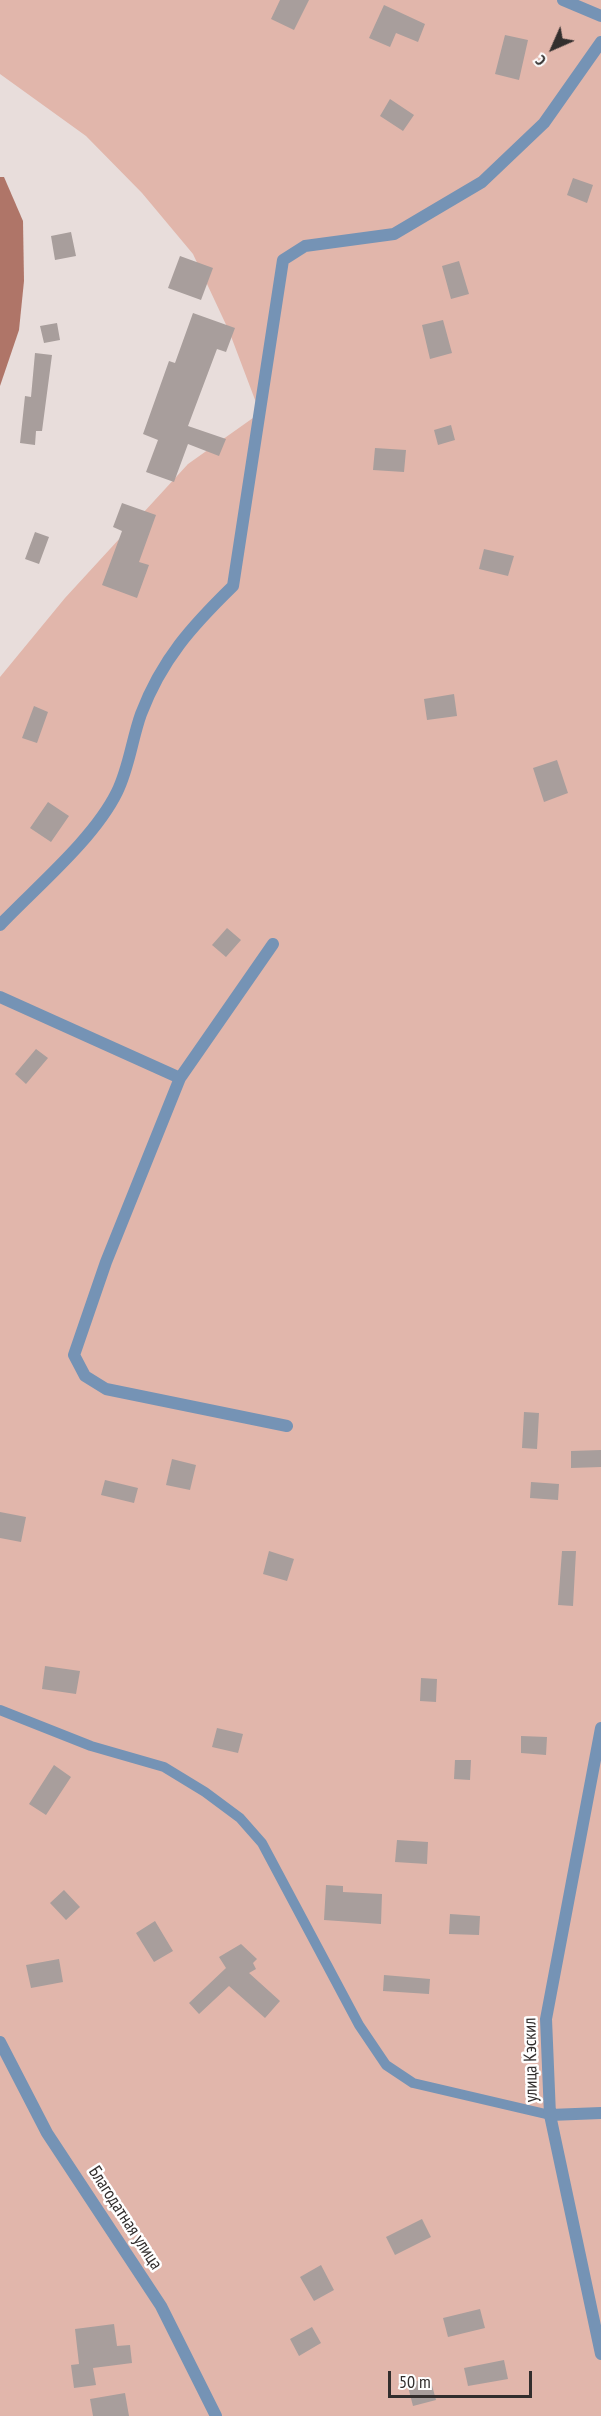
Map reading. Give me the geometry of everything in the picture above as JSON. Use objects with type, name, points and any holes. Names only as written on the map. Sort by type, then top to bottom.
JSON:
[{"type":"street","points":[[563,0],[601,16]]},
{"type":"street","points":[[0,926],[91,830],[117,792],[142,713],[168,656],[201,617],[233,586],[283,260],[306,246],[394,234],[482,182],[544,123],[601,42]]},
{"type":"street","points":[[273,944],[180,1078],[106,1262],[74,1355],[86,1376],[106,1389],[287,1426]]},
{"type":"street","points":[[0,997],[180,1078]]},
{"type":"street","name":"улица Кэскил","points":[[601,1728],[546,2019],[550,2115],[601,2354]]},
{"type":"street","name":"Благодатная улица","points":[[0,2042],[47,2133],[161,2306],[216,2416]]},
{"type":"street","points":[[550,2115],[601,2113]]},
{"type":"lane","points":[[0,1710],[92,1746],[164,1767],[205,1792],[240,1818],[262,1843],[359,2025],[386,2065],[413,2083],[550,2115]]},
{"type":"shaded area","points":[[0,0],[601,0],[601,2416],[0,2416],[0,677],[65,598],[188,464],[260,413],[229,331],[193,254],[142,193],[86,136],[0,74]]},
{"type":"shaded area","points":[[0,177],[4,177],[23,221],[24,281],[19,330],[0,386]]},
{"type":"building","points":[[280,0],[309,0],[294,30],[271,19]]},
{"type":"building","points":[[384,5],[425,24],[418,42],[396,33],[390,47],[369,38]]},
{"type":"building","points":[[505,35],[528,40],[519,80],[495,74]]},
{"type":"building","points":[[390,99],[414,115],[403,131],[380,116]]},
{"type":"building","points":[[573,178],[593,185],[587,203],[567,195]]},
{"type":"building","points":[[71,232],[76,256],[55,260],[51,236]]},
{"type":"building","points":[[180,256],[213,268],[201,300],[168,288]]},
{"type":"building","points":[[459,261],[469,294],[451,299],[442,266]]},
{"type":"building","points":[[193,313],[235,328],[226,352],[217,349],[188,426],[226,439],[219,456],[188,444],[174,482],[146,472],[158,440],[143,434],[169,361],[175,363]]},
{"type":"building","points":[[443,320],[452,353],[430,359],[422,325]]},
{"type":"building","points":[[57,323],[60,340],[44,343],[40,326]]},
{"type":"building","points":[[35,353],[52,355],[42,431],[36,431],[35,445],[20,443],[25,396],[31,397]]},
{"type":"building","points":[[451,425],[455,440],[438,445],[434,430]]},
{"type":"building","points":[[375,448],[406,450],[404,472],[373,470]]},
{"type":"building","points":[[122,503],[156,515],[139,562],[149,565],[137,598],[102,585],[122,531],[113,527]]},
{"type":"building","points":[[35,532],[49,537],[39,564],[25,559]]},
{"type":"building","points":[[484,549],[514,556],[508,576],[479,569]]},
{"type":"building","points":[[454,694],[457,716],[427,720],[424,699]]},
{"type":"building","points":[[34,706],[48,712],[37,743],[22,738]]},
{"type":"building","points":[[557,760],[568,793],[544,802],[533,768]]},
{"type":"building","points":[[48,802],[69,816],[51,842],[30,828]]},
{"type":"building","points":[[227,928],[241,940],[226,957],[212,945]]},
{"type":"building","points":[[36,1049],[48,1058],[26,1084],[15,1074]]},
{"type":"building","points":[[524,1412],[539,1413],[537,1449],[522,1448]]},
{"type":"building","points":[[601,1450],[601,1467],[571,1468],[571,1451]]},
{"type":"building","points":[[172,1459],[196,1465],[190,1490],[166,1485]]},
{"type":"building","points":[[105,1480],[138,1488],[134,1503],[101,1495]]},
{"type":"building","points":[[531,1482],[559,1484],[558,1500],[530,1498]]},
{"type":"building","points":[[0,1512],[26,1517],[21,1542],[0,1538]]},
{"type":"building","points":[[269,1551],[294,1559],[287,1581],[263,1574]]},
{"type":"building","points":[[562,1551],[576,1551],[573,1606],[558,1605]]},
{"type":"building","points":[[45,1666],[80,1671],[76,1694],[42,1689]]},
{"type":"building","points":[[421,1678],[437,1679],[436,1702],[420,1701]]},
{"type":"building","points":[[217,1728],[243,1734],[238,1753],[212,1747]]},
{"type":"building","points":[[521,1736],[547,1737],[546,1755],[521,1753]]},
{"type":"building","points":[[455,1760],[471,1760],[470,1780],[454,1779]]},
{"type":"building","points":[[54,1765],[71,1777],[46,1815],[29,1804]]},
{"type":"building","points":[[397,1840],[428,1842],[427,1864],[395,1862]]},
{"type":"building","points":[[326,1885],[343,1886],[343,1892],[382,1894],[381,1924],[324,1920]]},
{"type":"building","points":[[64,1890],[80,1907],[66,1920],[50,1903]]},
{"type":"building","points":[[450,1914],[480,1916],[479,1935],[449,1934]]},
{"type":"building","points":[[155,1921],[173,1951],[154,1962],[136,1933]]},
{"type":"building","points":[[241,1944],[257,1959],[253,1963],[256,1969],[249,1973],[280,2001],[265,2018],[229,1986],[199,2014],[189,2003],[226,1968],[219,1957]]},
{"type":"building","points":[[59,1959],[63,1982],[31,1988],[26,1965]]},
{"type":"building","points":[[384,1975],[430,1979],[429,1994],[383,1991]]},
{"type":"building","points":[[422,2219],[431,2237],[395,2255],[386,2237]]},
{"type":"building","points":[[321,2265],[334,2290],[314,2301],[300,2277]]},
{"type":"building","points":[[480,2309],[485,2328],[448,2337],[443,2318]]},
{"type":"building","points":[[114,2324],[117,2346],[130,2345],[132,2363],[93,2368],[96,2385],[74,2388],[71,2365],[79,2364],[75,2329]]},
{"type":"building","points":[[312,2327],[321,2343],[299,2356],[290,2339]]},
{"type":"building","points":[[504,2360],[508,2379],[468,2386],[464,2368]]},
{"type":"building","points":[[430,2378],[436,2400],[413,2406],[407,2383]]},
{"type":"building","points":[[125,2393],[129,2416],[93,2416],[90,2399]]}]
